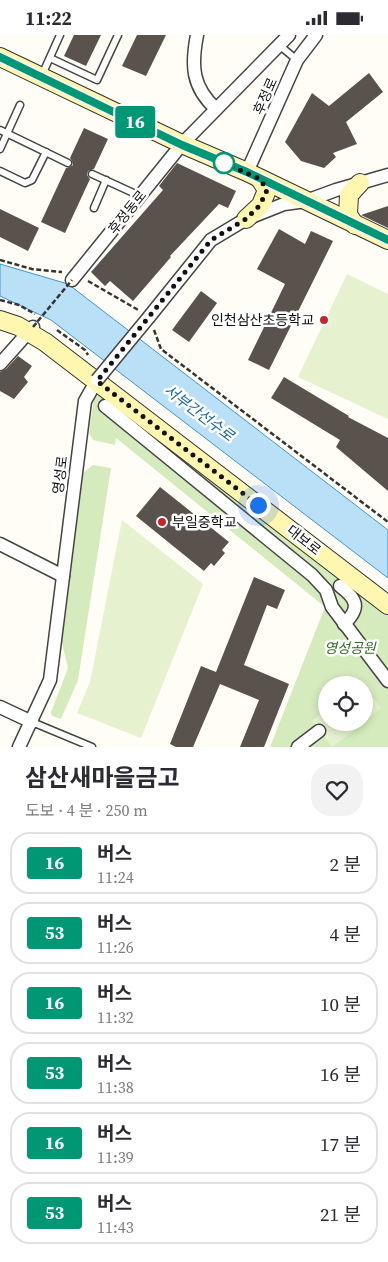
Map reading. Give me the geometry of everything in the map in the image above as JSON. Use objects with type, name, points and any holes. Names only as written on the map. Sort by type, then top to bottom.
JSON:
[{"type":"street","points":[[197,35],[193,55],[194,76],[206,100],[216,109]]},
{"type":"street","name":"후정동로","points":[[74,277],[182,145],[289,35]]},
{"type":"street","name":"후정로","points":[[254,175],[297,60],[316,35]]},
{"type":"street","points":[[0,57],[182,145],[254,175],[388,240]]},
{"type":"street","points":[[246,219],[260,205],[267,190],[254,175]]},
{"type":"street","name":"영성로","points":[[19,747],[50,680],[85,401],[97,381],[211,240],[246,219],[284,205],[306,201],[388,175]]},
{"type":"street","points":[[355,225],[348,215],[349,195],[360,183]]},
{"type":"street","name":"대보로","points":[[0,320],[31,329],[343,579],[388,605]]},
{"type":"street","points":[[0,364],[31,329]]},
{"type":"street","points":[[105,406],[312,575],[326,590],[332,607],[388,681]]},
{"type":"street","points":[[0,544],[62,576]]},
{"type":"street","points":[[332,607],[343,579]]},
{"type":"street","points":[[343,579],[355,604],[353,616],[344,624]]},
{"type":"street","points":[[0,707],[32,722]]},
{"type":"street","points":[[298,747],[319,731]]},
{"type":"lane","points":[[42,77],[60,35]]},
{"type":"lane","points":[[50,58],[97,80],[118,35]]},
{"type":"lane","points":[[279,45],[297,60]]},
{"type":"lane","points":[[0,149],[20,105]]},
{"type":"lane","points":[[0,130],[68,163]]},
{"type":"lane","points":[[0,171],[25,183],[32,180],[46,152]]},
{"type":"lane","points":[[92,174],[140,197]]},
{"type":"lane","points":[[94,208],[106,180]]},
{"type":"lane","points":[[32,722],[92,747]]},
{"type":"path","points":[[0,260],[32,269],[74,277],[149,317],[161,349],[388,522]]},
{"type":"path","points":[[31,329],[74,277]]},
{"type":"path","points":[[0,300],[5,302]]},
{"type":"green space","points":[[347,274],[388,294],[388,419],[298,377]]},
{"type":"green space","name":"영성공원","points":[[106,390],[388,614],[388,747],[270,747],[325,607],[116,438],[115,445],[93,440],[89,433],[94,398]]},
{"type":"green space","points":[[93,465],[111,468],[78,680],[61,719],[52,716],[51,712],[68,668],[62,643],[83,473]]},
{"type":"green space","points":[[122,520],[203,584],[141,738],[77,713],[90,682]]},
{"type":"green space","points":[[373,698],[381,708],[373,715]]},
{"type":"green space","points":[[318,716],[318,729],[312,721]]},
{"type":"green space","points":[[320,731],[353,731],[332,747]]},
{"type":"water","name":"서부간선수로","points":[[0,264],[68,284],[388,530],[388,578],[51,320],[0,296]]},
{"type":"building","points":[[74,35],[101,35],[86,66],[64,56]]},
{"type":"building","points":[[137,35],[166,35],[146,76],[122,66]]},
{"type":"building","points":[[369,73],[383,92],[346,122],[357,144],[333,153],[336,157],[324,168],[301,161],[285,142],[312,93],[329,106]]},
{"type":"building","points":[[84,128],[108,139],[94,169],[88,171],[87,175],[90,179],[65,233],[41,222],[66,168],[73,165],[70,158]]},
{"type":"building","points":[[177,163],[236,191],[228,208],[219,204],[170,256],[133,301],[110,281],[105,286],[91,272],[163,190],[159,186]]},
{"type":"building","points":[[388,206],[388,228],[361,215]]},
{"type":"building","points":[[0,209],[39,228],[28,251],[0,237]]},
{"type":"building","points":[[279,229],[305,244],[311,231],[333,241],[269,370],[248,360],[285,284],[257,269]]},
{"type":"building","points":[[201,291],[217,303],[189,342],[172,330]]},
{"type":"building","points":[[18,356],[32,366],[24,377],[28,382],[14,399],[0,391],[0,372],[6,369]]},
{"type":"building","points":[[284,377],[348,417],[388,438],[388,491],[336,447],[340,440],[271,398]]},
{"type":"building","points":[[160,487],[229,542],[222,550],[225,553],[214,566],[211,563],[204,571],[136,516]]},
{"type":"building","points":[[254,577],[285,590],[277,609],[267,605],[244,665],[289,684],[264,747],[240,747],[259,700],[220,684],[193,747],[176,747],[170,744],[201,666],[216,672]]},
{"type":"bus line","name":"16","points":[[0,57],[182,145],[247,172],[388,240]]},
{"type":"place","name":"인천삼산초등학교","points":[[324,320]]},
{"type":"place","name":"부일중학교","points":[[162,522]]},
{"type":"route","points":[[224,163],[260,179],[267,190],[260,205],[246,219],[211,240],[97,381],[258,505]]}]
